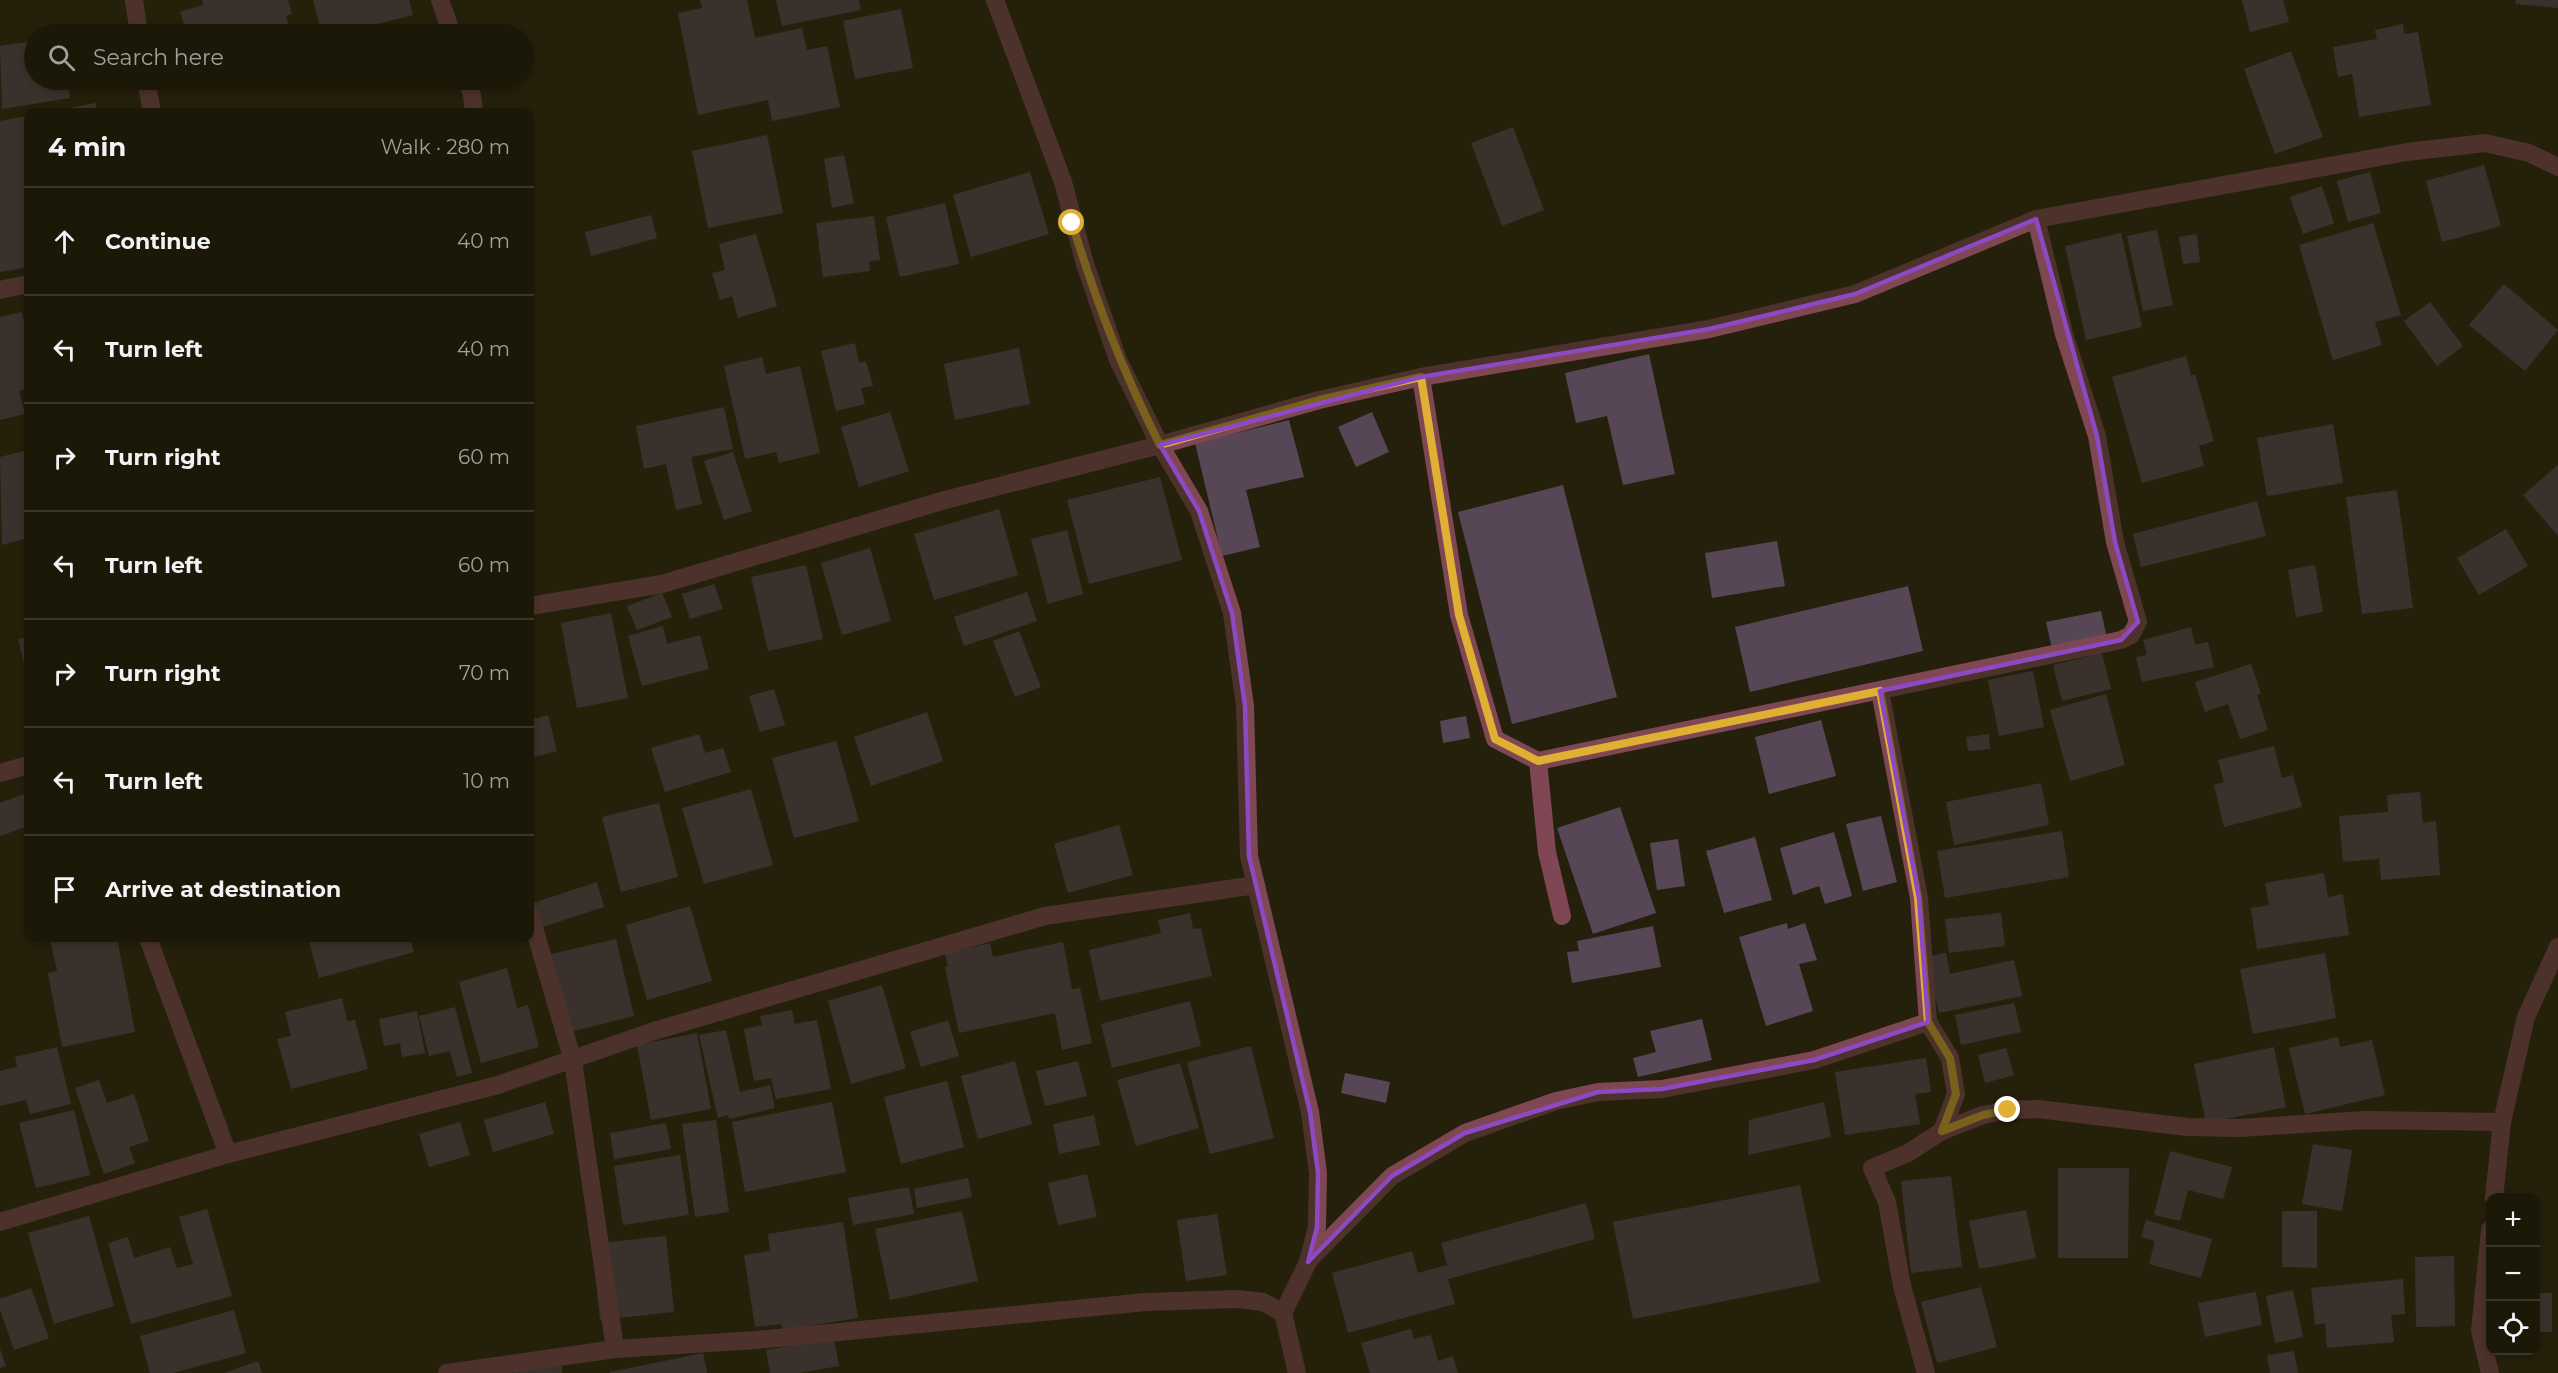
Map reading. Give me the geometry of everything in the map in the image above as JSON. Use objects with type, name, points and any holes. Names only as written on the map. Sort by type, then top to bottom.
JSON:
[{"type":"street","points":[[134,0],[138,24]]},
{"type":"street","points":[[440,0],[448,24]]},
{"type":"street","points":[[995,0],[1063,182],[1072,223],[1118,360],[1160,445],[1199,511],[1232,613],[1245,706],[1249,856],[1310,1112],[1319,1201],[1317,1227],[1308,1262],[1283,1313],[1297,1373]]},
{"type":"street","points":[[148,90],[151,108]]},
{"type":"street","points":[[470,90],[474,108]]},
{"type":"street","points":[[534,605],[662,584],[945,500],[1160,445],[1319,400],[1421,377],[1708,329],[1855,294],[2036,219],[2407,153],[2485,143],[2529,153],[2558,167]]},
{"type":"street","points":[[1421,377],[1459,615],[1495,739],[1538,761],[2121,640],[2131,635],[2138,622],[2115,542],[2097,436],[2064,334],[2036,219]]},
{"type":"street","points":[[0,290],[24,285]]},
{"type":"street","points":[[1880,691],[1918,898],[1928,1022],[1950,1058],[1956,1094],[1942,1131]]},
{"type":"street","points":[[1538,761],[1547,852],[1562,916]]},
{"type":"street","points":[[0,774],[24,766]]},
{"type":"street","points":[[0,1222],[228,1154],[423,1106],[573,1061],[654,1032],[1045,916],[1256,885]]},
{"type":"street","points":[[534,928],[573,1061],[615,1349]]},
{"type":"street","points":[[149,942],[228,1154]]},
{"type":"street","points":[[2494,1193],[2502,1122],[2526,1017],[2558,947]]},
{"type":"street","points":[[1308,1262],[1392,1176],[1465,1133],[1556,1101],[1599,1092],[1662,1089],[1814,1060],[1928,1022]]},
{"type":"street","points":[[1926,1373],[1902,1286],[1887,1202],[1872,1168],[1908,1153],[1942,1131],[1983,1115],[2018,1109],[2038,1109],[2208,1128],[2366,1120],[2502,1122]]},
{"type":"street","points":[[2488,1247],[2480,1331],[2490,1373]]},
{"type":"street","points":[[447,1373],[615,1349],[757,1340],[1146,1302],[1238,1299],[1263,1302],[1283,1313]]},
{"type":"highlighted area","points":[[2036,219],[2097,436],[2115,542],[2138,622],[2121,640],[1880,691],[1919,898],[1928,1022],[1814,1060],[1662,1089],[1598,1092],[1465,1133],[1392,1176],[1308,1262],[1317,1227],[1318,1173],[1310,1112],[1249,856],[1245,706],[1232,613],[1199,511],[1160,445],[1421,377],[1709,329],[1855,294]]},
{"type":"building","points":[[202,0],[288,0],[292,14],[286,16],[288,24],[184,24],[180,12],[203,5]]},
{"type":"building","points":[[313,0],[409,0],[413,15],[377,24],[319,24]]},
{"type":"building","points":[[700,0],[747,0],[755,38],[802,28],[807,50],[827,46],[840,107],[772,121],[768,100],[698,115],[678,13],[702,8]]},
{"type":"building","points":[[776,0],[859,0],[861,10],[782,26]]},
{"type":"building","points":[[2242,0],[2283,0],[2289,22],[2250,32]]},
{"type":"building","points":[[2516,0],[2558,0],[2558,8],[2515,4]]},
{"type":"building","points":[[901,9],[913,68],[855,79],[843,21]]},
{"type":"building","points":[[2403,24],[2404,34],[2418,32],[2431,105],[2359,117],[2352,74],[2338,77],[2333,47],[2377,39],[2375,30]]},
{"type":"building","points":[[24,42],[24,90],[69,90],[70,98],[2,109],[0,46]]},
{"type":"building","points":[[2291,51],[2323,137],[2275,154],[2244,69]]},
{"type":"building","points":[[96,103],[97,108],[68,108]]},
{"type":"building","points":[[24,117],[24,268],[0,272],[0,121]]},
{"type":"building","points":[[1513,127],[1544,210],[1502,226],[1471,143]]},
{"type":"building","points":[[767,135],[783,213],[708,228],[692,151]]},
{"type":"building","points":[[844,155],[854,203],[832,208],[824,159]]},
{"type":"building","points":[[2484,165],[2501,226],[2442,242],[2426,181]]},
{"type":"building","points":[[1030,172],[1049,234],[971,257],[953,195]]},
{"type":"building","points":[[2370,172],[2381,213],[2348,222],[2337,181]]},
{"type":"building","points":[[2322,186],[2334,223],[2303,234],[2290,197]]},
{"type":"building","points":[[945,203],[959,264],[900,277],[886,217]]},
{"type":"building","points":[[651,215],[657,238],[591,256],[585,232]]},
{"type":"building","points":[[874,216],[880,260],[869,261],[870,271],[823,277],[816,223]]},
{"type":"building","points":[[2373,223],[2401,315],[2375,322],[2382,345],[2333,360],[2299,245]]},
{"type":"building","points":[[2157,230],[2173,305],[2143,311],[2127,236]]},
{"type":"building","points":[[2121,233],[2142,327],[2086,340],[2065,246]]},
{"type":"building","points":[[756,234],[777,306],[738,318],[732,296],[720,300],[712,273],[725,270],[719,244]]},
{"type":"building","points":[[2197,234],[2200,262],[2183,264],[2179,237]]},
{"type":"building","points":[[2504,284],[2558,330],[2525,371],[2469,325]]},
{"type":"building","points":[[2430,302],[2463,346],[2437,366],[2404,321]]},
{"type":"building","points":[[22,312],[24,389],[19,391],[24,414],[0,420],[0,317]]},
{"type":"building","points":[[855,343],[859,363],[866,361],[873,386],[861,388],[865,404],[836,411],[821,351]]},
{"type":"building","points":[[1019,348],[1030,404],[955,420],[944,364]]},
{"type":"building","points":[[1649,354],[1675,474],[1623,485],[1607,416],[1576,423],[1565,373]]},
{"type":"building","points":[[2186,356],[2191,375],[2195,374],[2214,441],[2199,446],[2204,466],[2142,483],[2112,377]]},
{"type":"building","points":[[762,357],[766,374],[800,366],[820,453],[779,463],[776,452],[745,459],[724,366]]},
{"type":"building","points":[[724,407],[733,449],[691,457],[702,504],[676,510],[666,464],[644,469],[636,426]]},
{"type":"building","points":[[890,412],[909,471],[859,487],[841,427]]},
{"type":"building","points":[[1372,412],[1389,452],[1356,467],[1338,427]]},
{"type":"building","points":[[1289,420],[1304,477],[1246,490],[1260,547],[1222,556],[1195,443]]},
{"type":"building","points":[[2333,424],[2343,483],[2267,496],[2257,438]]},
{"type":"building","points":[[24,451],[24,539],[2,545],[0,457]]},
{"type":"building","points":[[733,452],[752,511],[724,520],[704,461]]},
{"type":"building","points":[[2558,465],[2558,536],[2523,495]]},
{"type":"building","points":[[1160,477],[1182,560],[1089,584],[1067,500]]},
{"type":"building","points":[[1563,485],[1617,697],[1512,724],[1458,512]]},
{"type":"building","points":[[2397,490],[2413,608],[2362,614],[2346,497]]},
{"type":"building","points":[[2257,501],[2266,536],[2141,567],[2133,534]]},
{"type":"building","points":[[999,509],[1018,575],[934,600],[914,534]]},
{"type":"building","points":[[2506,529],[2528,566],[2479,595],[2457,558]]},
{"type":"building","points":[[1067,530],[1083,594],[1048,604],[1031,539]]},
{"type":"building","points":[[1777,541],[1785,586],[1712,598],[1705,553]]},
{"type":"building","points":[[870,548],[891,621],[842,635],[821,563]]},
{"type":"building","points":[[806,565],[823,639],[768,651],[751,577]]},
{"type":"building","points":[[2315,565],[2323,612],[2296,617],[2288,570]]},
{"type":"building","points":[[714,584],[723,609],[690,619],[682,594]]},
{"type":"building","points":[[1908,586],[1923,651],[1750,692],[1735,627]]},
{"type":"building","points":[[1027,592],[1037,621],[964,646],[954,617]]},
{"type":"building","points":[[662,593],[672,617],[637,630],[627,606]]},
{"type":"building","points":[[2101,611],[2107,638],[2052,649],[2046,622]]},
{"type":"building","points":[[611,613],[628,698],[577,708],[561,623]]},
{"type":"building","points":[[663,626],[667,644],[700,635],[709,669],[642,686],[628,636]]},
{"type":"building","points":[[2191,627],[2195,645],[2208,642],[2214,667],[2142,682],[2136,657],[2147,655],[2143,640]]},
{"type":"building","points":[[1019,631],[1041,687],[1015,697],[993,641]]},
{"type":"building","points":[[24,638],[24,664],[18,639]]},
{"type":"building","points":[[2102,653],[2111,689],[2062,701],[2053,665]]},
{"type":"building","points":[[2251,664],[2261,694],[2257,695],[2268,730],[2240,739],[2228,704],[2205,712],[2195,682]]},
{"type":"building","points":[[2033,671],[2044,727],[1999,736],[1988,680]]},
{"type":"building","points":[[774,689],[785,725],[760,732],[749,696]]},
{"type":"building","points":[[2106,694],[2125,765],[2070,781],[2050,710]]},
{"type":"building","points":[[927,712],[943,761],[871,786],[854,737]]},
{"type":"building","points":[[548,715],[557,751],[534,757],[534,719]]},
{"type":"building","points":[[1466,716],[1470,738],[1443,743],[1440,721]]},
{"type":"building","points":[[1821,720],[1836,776],[1769,794],[1755,737]]},
{"type":"building","points":[[699,734],[705,753],[723,748],[731,772],[665,792],[651,748]]},
{"type":"building","points":[[1989,734],[1990,749],[1968,751],[1966,737]]},
{"type":"building","points":[[836,741],[859,821],[794,838],[772,758]]},
{"type":"building","points":[[2274,746],[2282,778],[2293,775],[2302,807],[2224,827],[2214,785],[2224,782],[2218,760]]},
{"type":"building","points":[[2041,783],[2049,825],[1954,845],[1946,802]]},
{"type":"building","points":[[751,789],[773,865],[704,884],[682,808]]},
{"type":"building","points":[[2420,792],[2423,823],[2436,821],[2440,875],[2381,880],[2379,859],[2343,862],[2339,816],[2388,812],[2387,795]]},
{"type":"building","points":[[24,794],[24,827],[0,836],[0,803]]},
{"type":"building","points":[[659,803],[678,877],[621,892],[602,817]]},
{"type":"building","points":[[1620,807],[1656,913],[1593,934],[1557,828]]},
{"type":"building","points":[[1881,816],[1897,882],[1863,891],[1846,824]]},
{"type":"building","points":[[1119,825],[1133,875],[1068,893],[1054,844]]},
{"type":"building","points":[[2062,831],[2069,877],[1945,898],[1937,851]]},
{"type":"building","points":[[1834,832],[1852,896],[1825,904],[1819,886],[1793,895],[1780,848]]},
{"type":"building","points":[[1755,837],[1772,900],[1724,913],[1706,851]]},
{"type":"building","points":[[1678,839],[1685,886],[1657,890],[1650,843]]},
{"type":"building","points":[[2324,873],[2328,897],[2343,894],[2349,935],[2257,949],[2251,908],[2269,905],[2265,883]]},
{"type":"building","points":[[597,882],[604,907],[534,930],[534,903]]},
{"type":"building","points":[[690,906],[712,981],[647,1000],[626,925]]},
{"type":"building","points":[[1190,913],[1193,929],[1201,928],[1212,976],[1100,1001],[1089,950],[1161,933],[1158,920]]},
{"type":"building","points":[[2001,913],[2005,946],[1949,953],[1945,919]]},
{"type":"building","points":[[1787,923],[1788,929],[1805,923],[1817,960],[1799,964],[1813,1011],[1766,1026],[1739,937]]},
{"type":"building","points":[[1653,926],[1661,967],[1572,983],[1567,952],[1579,951],[1577,941]]},
{"type":"building","points":[[616,939],[634,1016],[562,1034],[543,956]]},
{"type":"building","points":[[50,942],[118,942],[135,1032],[62,1047],[48,973],[57,971]]},
{"type":"building","points":[[309,942],[411,942],[414,952],[319,978]]},
{"type":"building","points":[[1063,942],[1072,989],[1080,988],[1092,1043],[1062,1050],[1055,1013],[959,1033],[945,967],[948,966],[945,953],[990,943],[993,957]]},
{"type":"building","points":[[1946,953],[1950,974],[2014,960],[2022,996],[1939,1013],[1926,957]]},
{"type":"building","points":[[2325,953],[2336,1018],[2253,1034],[2240,969]]},
{"type":"building","points":[[507,968],[517,1008],[528,1005],[539,1047],[481,1063],[459,982]]},
{"type":"building","points":[[882,985],[906,1068],[851,1084],[828,1001]]},
{"type":"building","points":[[342,998],[347,1021],[355,1020],[368,1069],[291,1089],[277,1039],[291,1036],[285,1012]]},
{"type":"building","points":[[1190,1001],[1201,1046],[1112,1068],[1101,1024]]},
{"type":"building","points":[[2014,1003],[2021,1032],[1961,1045],[1955,1015]]},
{"type":"building","points":[[455,1007],[472,1073],[457,1077],[450,1051],[429,1056],[419,1016]]},
{"type":"building","points":[[792,1010],[795,1024],[817,1020],[831,1089],[776,1099],[771,1078],[754,1081],[744,1029],[762,1025],[760,1016]]},
{"type":"building","points":[[417,1011],[425,1053],[402,1057],[400,1043],[384,1046],[379,1019]]},
{"type":"building","points":[[1702,1019],[1712,1060],[1638,1077],[1633,1058],[1656,1052],[1650,1031]]},
{"type":"building","points":[[948,1020],[959,1056],[921,1067],[910,1032]]},
{"type":"building","points":[[726,1030],[740,1092],[770,1085],[775,1108],[729,1119],[728,1115],[718,1118],[699,1035]]},
{"type":"building","points":[[697,1033],[711,1109],[651,1120],[637,1045]]},
{"type":"building","points":[[2338,1037],[2340,1047],[2372,1040],[2385,1095],[2305,1114],[2289,1048]]},
{"type":"building","points":[[1251,1046],[1274,1138],[1210,1154],[1187,1062]]},
{"type":"building","points":[[57,1047],[71,1104],[30,1114],[26,1100],[0,1106],[0,1071],[17,1067],[15,1057]]},
{"type":"building","points":[[2274,1047],[2286,1107],[2206,1123],[2194,1064]]},
{"type":"building","points":[[2006,1048],[2014,1075],[1985,1083],[1978,1055]]},
{"type":"building","points":[[1926,1058],[1931,1092],[1915,1094],[1920,1124],[1845,1135],[1835,1072]]},
{"type":"building","points":[[1015,1061],[1032,1124],[978,1139],[961,1076]]},
{"type":"building","points":[[1078,1061],[1087,1096],[1045,1106],[1036,1071]]},
{"type":"building","points":[[1180,1063],[1199,1128],[1136,1146],[1117,1080]]},
{"type":"building","points":[[1345,1073],[1390,1082],[1386,1103],[1341,1093]]},
{"type":"building","points":[[99,1080],[107,1103],[134,1094],[149,1141],[129,1147],[135,1163],[104,1174],[75,1088]]},
{"type":"building","points":[[947,1081],[964,1147],[901,1164],[884,1097]]},
{"type":"building","points":[[545,1102],[554,1134],[493,1152],[484,1120]]},
{"type":"building","points":[[832,1102],[846,1172],[745,1192],[732,1122]]},
{"type":"building","points":[[1824,1102],[1831,1137],[1748,1155],[1749,1120]]},
{"type":"building","points":[[74,1110],[90,1175],[36,1188],[19,1123]]},
{"type":"building","points":[[1094,1115],[1100,1145],[1059,1154],[1053,1124]]},
{"type":"building","points":[[716,1120],[729,1212],[695,1217],[682,1124]]},
{"type":"building","points":[[460,1122],[470,1155],[429,1167],[419,1134]]},
{"type":"building","points":[[666,1123],[671,1149],[614,1159],[610,1133]]},
{"type":"building","points":[[2313,1144],[2352,1150],[2342,1211],[2302,1204]]},
{"type":"building","points":[[2170,1151],[2232,1167],[2223,1199],[2188,1190],[2180,1221],[2154,1215]]},
{"type":"building","points":[[680,1155],[689,1215],[623,1225],[614,1166]]},
{"type":"building","points":[[2058,1168],[2129,1168],[2128,1258],[2058,1258]]},
{"type":"building","points":[[1087,1174],[1097,1217],[1058,1225],[1048,1183]]},
{"type":"building","points":[[1951,1176],[1962,1267],[1911,1273],[1901,1181]]},
{"type":"building","points":[[968,1178],[972,1197],[917,1208],[914,1189]]},
{"type":"building","points":[[1800,1185],[1820,1282],[1633,1319],[1613,1222]]},
{"type":"building","points":[[909,1187],[914,1214],[853,1225],[848,1198]]},
{"type":"building","points":[[1586,1203],[1595,1239],[1448,1279],[1455,1304],[1348,1333],[1332,1273],[1412,1251],[1418,1273],[1447,1265],[1441,1243]]},
{"type":"building","points":[[207,1209],[232,1296],[131,1324],[108,1243],[128,1237],[134,1258],[170,1247],[177,1268],[193,1264],[179,1217]]},
{"type":"building","points":[[2026,1210],[2036,1258],[1979,1269],[1969,1221]]},
{"type":"building","points":[[962,1211],[978,1281],[890,1300],[875,1229]]},
{"type":"building","points":[[2282,1211],[2317,1211],[2317,1268],[2282,1267]]},
{"type":"building","points":[[1217,1214],[1227,1275],[1186,1281],[1177,1220]]},
{"type":"building","points":[[89,1216],[114,1306],[54,1324],[28,1233]]},
{"type":"building","points":[[2146,1220],[2212,1239],[2201,1278],[2149,1264],[2155,1241],[2141,1237]]},
{"type":"building","points":[[843,1222],[858,1318],[783,1330],[781,1324],[755,1327],[744,1255],[770,1251],[768,1234]]},
{"type":"building","points":[[666,1236],[674,1312],[600,1320],[592,1244]]},
{"type":"building","points":[[2454,1256],[2455,1326],[2416,1327],[2415,1257]]},
{"type":"building","points":[[2403,1279],[2405,1314],[2391,1315],[2394,1342],[2327,1348],[2325,1323],[2315,1325],[2311,1288]]},
{"type":"building","points":[[1981,1287],[1997,1347],[1937,1363],[1921,1302]]},
{"type":"building","points":[[31,1288],[49,1338],[14,1350],[0,1310],[0,1299]]},
{"type":"building","points":[[2293,1290],[2303,1337],[2275,1343],[2266,1296]]},
{"type":"building","points":[[2256,1292],[2262,1325],[2205,1337],[2198,1303]]},
{"type":"building","points":[[2540,1293],[2552,1293],[2552,1332],[2540,1332]]},
{"type":"building","points":[[234,1310],[246,1353],[173,1373],[150,1373],[140,1336]]},
{"type":"building","points":[[1411,1329],[1414,1339],[1431,1335],[1438,1361],[1453,1356],[1458,1373],[1370,1373],[1361,1343]]},
{"type":"building","points":[[834,1338],[839,1366],[798,1373],[770,1373],[766,1350]]},
{"type":"building","points":[[0,1349],[6,1366],[0,1368]]},
{"type":"building","points":[[2294,1351],[2298,1373],[2270,1373],[2267,1355]]},
{"type":"building","points":[[703,1353],[707,1373],[610,1373],[610,1372]]},
{"type":"building","points":[[258,1361],[262,1373],[224,1373]]},
{"type":"building","points":[[562,1366],[562,1373],[514,1373],[514,1371]]},
{"type":"route","points":[[1072,223],[1118,360],[1160,445],[1319,400],[1421,377],[1459,615],[1495,739],[1538,761],[1880,691],[1900,812],[1918,898],[1928,1022],[1950,1058],[1956,1094],[1942,1131],[1983,1115],[2008,1110]]}]
